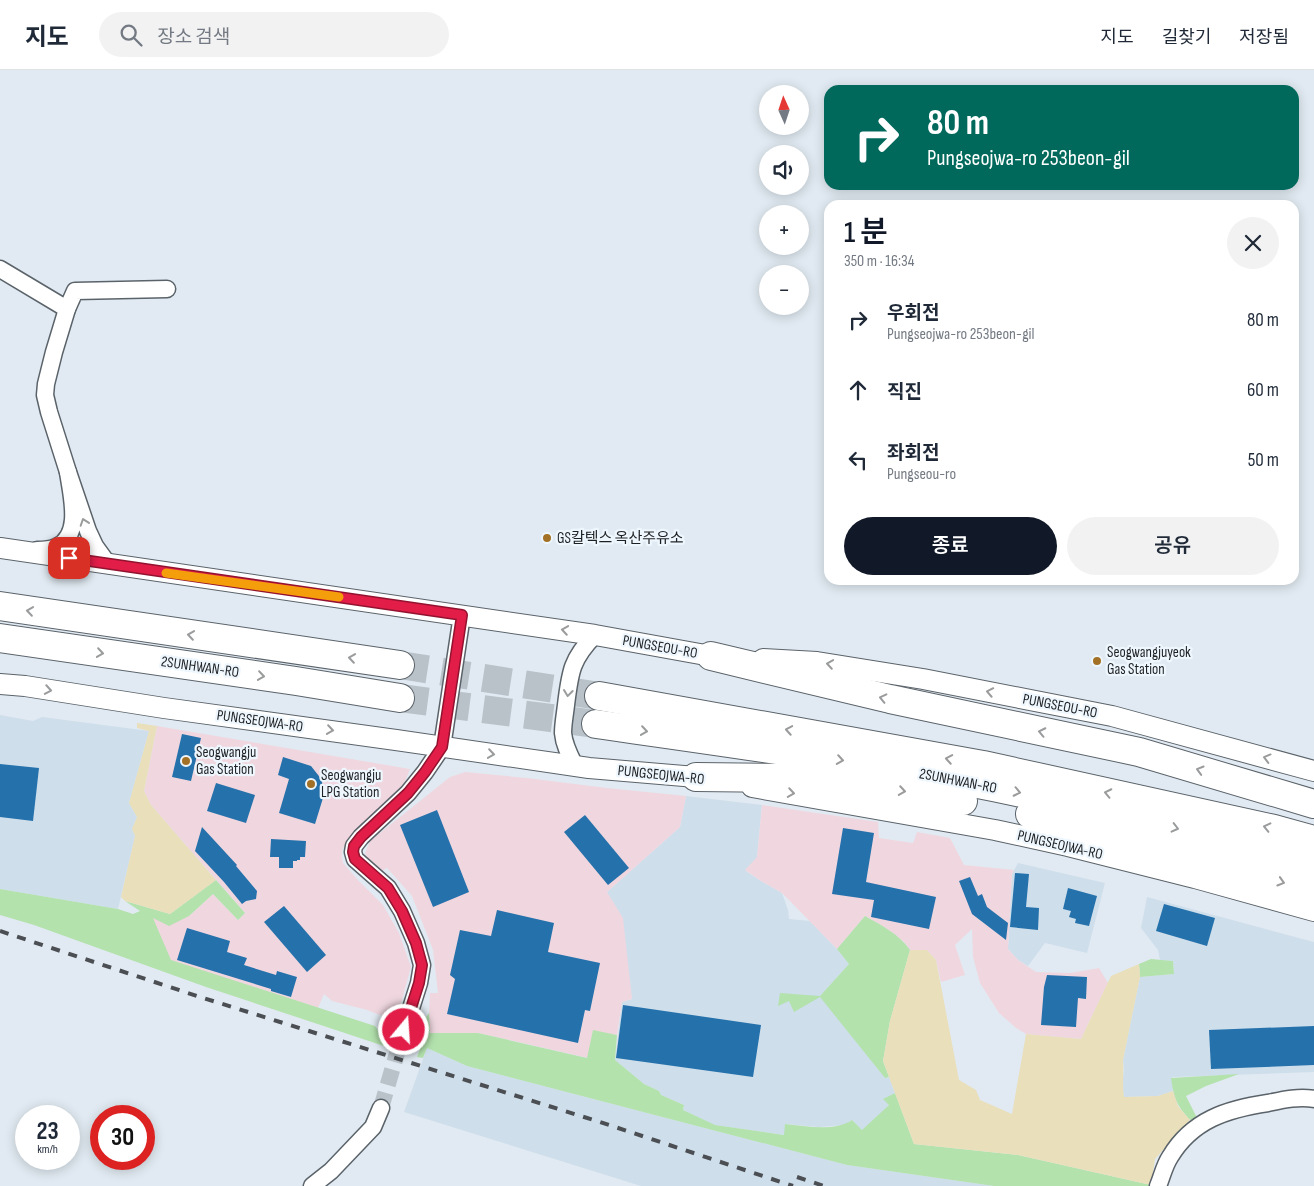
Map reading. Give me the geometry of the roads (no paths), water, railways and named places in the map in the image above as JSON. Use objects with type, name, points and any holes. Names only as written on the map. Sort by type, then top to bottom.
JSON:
[{"type":"highway","name":"2SUNHWAN-RO","points":[[0,606],[400,665]]},
{"type":"highway","name":"2SUNHWAN-RO","points":[[0,638],[400,698]]},
{"type":"highway","points":[[710,656],[890,699],[1139,752],[1314,804]]},
{"type":"highway","name":"2SUNHWAN-RO","points":[[599,696],[983,765],[1274,829],[1314,840]]},
{"type":"highway","name":"2SUNHWAN-RO","points":[[596,724],[845,761],[1016,792],[1169,827],[1314,864]]},
{"type":"highway","points":[[696,777],[797,778],[866,785],[960,800],[1028,813],[1164,848],[1314,892]]},
{"type":"street","points":[[0,269],[67,309]]},
{"type":"street","points":[[108,564],[88,532],[68,472],[45,395],[48,375],[67,309],[75,291],[167,289]]},
{"type":"street","points":[[29,552],[55,548],[69,536],[74,512],[68,472]]},
{"type":"street","name":"PUNGSEOU-RO","points":[[0,548],[595,635],[710,656],[817,662],[1022,698],[1112,716],[1314,771]]},
{"type":"street","points":[[400,1043],[419,983],[422,965],[416,943],[402,911],[388,888],[355,859],[353,852],[354,846],[361,837],[408,793],[442,747],[462,615]]},
{"type":"street","points":[[575,766],[566,748],[563,732],[570,673],[574,661],[584,645],[595,635]]},
{"type":"street","name":"PUNGSEOJWA-RO","points":[[0,684],[25,686],[575,766],[696,777],[995,830],[1195,878],[1314,911]]},
{"type":"street","points":[[1158,1186],[1166,1164],[1192,1130],[1233,1110],[1288,1100],[1314,1099]]},
{"type":"street","points":[[312,1186],[332,1171],[373,1127],[381,1108]]},
{"type":"tunnel","points":[[400,665],[599,696]]},
{"type":"tunnel","points":[[400,698],[596,724]]},
{"type":"tunnel","points":[[381,1108],[400,1043]]},
{"type":"railway","points":[[0,931],[197,996],[600,1122],[793,1186]]},
{"type":"railway","points":[[797,1177],[824,1186]]},
{"type":"place","name":"GS칼텍스 옥산주유소","points":[[547,538]]},
{"type":"place","name":"Seogwangjuyeok Gas Station","points":[[1097,661]]},
{"type":"place","name":"Seogwangju Gas Station","points":[[186,761]]},
{"type":"place","name":"Seogwangju LPG Station","points":[[311,784]]}]
